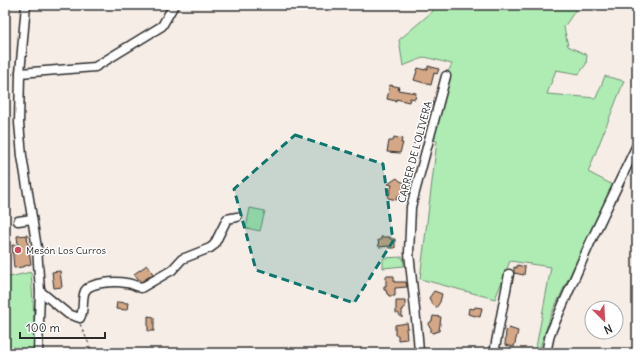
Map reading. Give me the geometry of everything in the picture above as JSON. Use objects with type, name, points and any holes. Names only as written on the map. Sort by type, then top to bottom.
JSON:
[{"type":"street","points":[[26,5],[20,73],[20,138],[37,248],[40,291],[38,353]]},
{"type":"street","points":[[20,73],[95,67],[162,26],[174,5]]},
{"type":"street","name":"CARRER DE L'OLIVERA","points":[[418,353],[418,338],[409,253],[411,207],[446,76]]},
{"type":"street","points":[[546,353],[550,334],[590,243],[637,146]]},
{"type":"street","points":[[40,291],[68,314],[80,317],[83,312],[82,298],[86,289],[91,285],[126,283],[141,288],[172,270],[182,259],[210,248],[214,245],[227,219],[237,217]]},
{"type":"street","points":[[18,221],[32,219]]},
{"type":"street","points":[[494,353],[509,274]]},
{"type":"path","points":[[5,75],[20,73]]},
{"type":"path","points":[[80,317],[80,326],[93,353]]},
{"type":"highlighted area","points":[[295,135],[383,164],[393,241],[354,303],[256,270],[234,189]]},
{"type":"green space","points":[[435,5],[588,5],[577,8],[564,27],[568,46],[587,55],[586,64],[579,74],[556,70],[547,94],[596,98],[605,76],[624,81],[588,172],[613,185],[551,315],[538,353],[535,353],[551,267],[510,261],[495,299],[420,279],[437,141],[429,139],[446,76],[452,64],[425,57],[403,66],[399,40],[433,11]]},
{"type":"green space","points":[[250,208],[265,211],[260,231],[246,228]]},
{"type":"green space","points":[[403,257],[404,266],[383,268],[383,258]]},
{"type":"green space","points":[[31,272],[36,348],[34,353],[5,353],[5,278]]},
{"type":"building","points":[[428,66],[439,69],[437,74],[434,73],[431,85],[414,80],[418,68],[425,70],[428,69]]},
{"type":"building","points":[[390,85],[399,87],[398,90],[416,93],[415,99],[410,98],[409,102],[396,99],[396,101],[387,99]]},
{"type":"building","points":[[394,137],[402,139],[401,143],[403,143],[400,153],[387,152],[389,141],[393,141]]},
{"type":"building","points":[[397,178],[405,183],[403,189],[405,191],[402,195],[397,196],[397,200],[388,198],[392,185],[388,184]]},
{"type":"building","points":[[27,235],[28,246],[30,246],[29,250],[31,264],[14,268],[12,245],[18,245],[17,236]]},
{"type":"building","points":[[381,237],[390,237],[390,239],[395,239],[395,248],[389,248],[389,246],[379,247],[378,240],[381,240]]},
{"type":"building","points":[[147,265],[153,274],[141,282],[134,274]]},
{"type":"building","points":[[517,265],[525,267],[524,275],[514,273],[514,267],[517,268]]},
{"type":"building","points":[[60,271],[62,287],[54,288],[52,272]]},
{"type":"building","points":[[386,276],[394,276],[394,282],[406,282],[407,287],[395,288],[395,296],[389,296],[386,290],[384,290],[384,286],[386,286]]},
{"type":"building","points":[[434,291],[442,294],[440,302],[436,308],[429,298]]},
{"type":"building","points":[[396,301],[405,301],[405,308],[404,307],[402,310],[402,318],[398,313],[396,313]]},
{"type":"building","points":[[117,302],[128,303],[127,310],[116,309]]},
{"type":"building","points":[[475,307],[482,308],[480,317],[468,314],[469,308],[474,309]]},
{"type":"building","points":[[148,316],[154,317],[154,331],[148,331]]},
{"type":"building","points":[[433,316],[441,317],[439,331],[433,333],[428,325],[432,321]]},
{"type":"building","points":[[407,323],[407,339],[398,340],[398,335],[395,335],[395,325]]},
{"type":"building","points":[[509,328],[518,331],[514,347],[505,345],[506,331]]},
{"type":"place","name":"Mesón Los Curros","points":[[18,250]]}]
